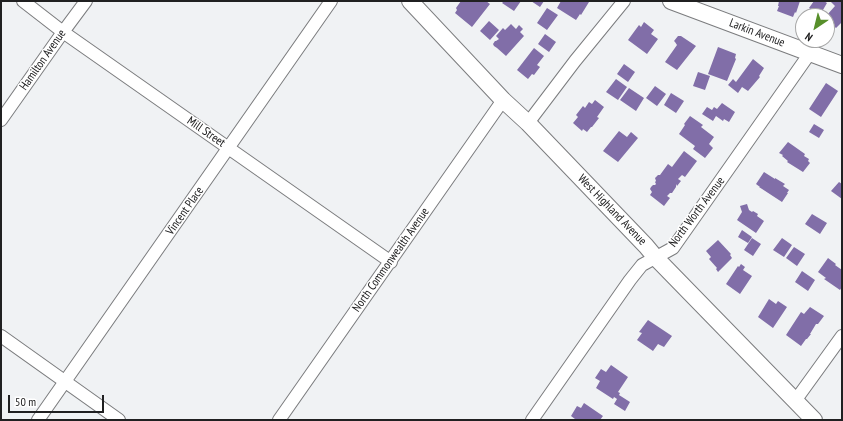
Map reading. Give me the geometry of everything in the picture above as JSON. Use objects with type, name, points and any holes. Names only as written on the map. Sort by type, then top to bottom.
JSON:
[{"type":"main road","name":"West Highland Avenue","points":[[410,1],[656,258],[814,420]]},
{"type":"main road","name":"Larkin Avenue","points":[[672,1],[810,53],[840,61]]},
{"type":"street","name":"Mill Street","points":[[23,1],[63,32],[390,262]]},
{"type":"street","name":"Hamilton Avenue","points":[[1,120],[86,1]]},
{"type":"street","name":"Vincent Place","points":[[38,420],[332,1]]},
{"type":"street","points":[[528,123],[575,61],[624,1]]},
{"type":"street","name":"North Worth Avenue","points":[[532,420],[630,280],[642,266],[673,248],[810,53]]},
{"type":"street","name":"North Commonwealth Avenue","points":[[278,420],[504,100]]},
{"type":"street","points":[[1,336],[119,420]]},
{"type":"street","points":[[795,401],[842,336]]},
{"type":"building","points":[[461,1],[486,1],[490,4],[472,27],[455,13],[457,10],[456,8]]},
{"type":"building","points":[[504,1],[521,1],[514,11],[502,3]]},
{"type":"building","points":[[531,1],[544,1],[540,7]]},
{"type":"building","points":[[561,1],[589,2],[576,20],[557,8]]},
{"type":"building","points":[[779,1],[800,1],[798,8],[795,8],[793,17],[777,11]]},
{"type":"building","points":[[814,1],[824,1],[827,3],[824,8],[809,8]]},
{"type":"building","points":[[842,1],[842,22],[836,28],[835,8],[833,8],[835,6],[831,2]]},
{"type":"building","points":[[547,8],[558,15],[547,30],[537,23]]},
{"type":"building","points":[[489,21],[499,30],[490,40],[480,31]]},
{"type":"building","points":[[644,22],[654,30],[651,34],[658,39],[647,54],[628,40],[639,25],[641,27]]},
{"type":"building","points":[[511,24],[516,29],[519,25],[523,29],[520,32],[524,36],[506,56],[493,44],[499,39],[496,36],[503,28],[505,30]]},
{"type":"building","points":[[545,34],[556,42],[549,52],[538,44]]},
{"type":"building","points":[[678,36],[681,36],[696,46],[677,70],[665,62],[677,45],[674,41]]},
{"type":"building","points":[[718,47],[736,54],[736,59],[727,81],[708,74]]},
{"type":"building","points":[[534,48],[544,56],[537,65],[540,67],[534,75],[532,74],[528,79],[517,70]]},
{"type":"building","points":[[753,59],[764,68],[759,76],[760,77],[748,91],[742,87],[738,93],[728,85],[733,79],[736,82]]},
{"type":"building","points":[[624,64],[635,72],[628,82],[617,74]]},
{"type":"building","points":[[698,72],[710,76],[705,90],[693,86]]},
{"type":"building","points":[[616,79],[627,87],[618,100],[606,92]]},
{"type":"building","points":[[826,83],[838,91],[821,117],[809,109]]},
{"type":"building","points":[[655,86],[666,94],[657,106],[646,98]]},
{"type":"building","points":[[629,88],[644,98],[636,111],[620,100]]},
{"type":"building","points":[[671,93],[684,101],[676,113],[664,105]]},
{"type":"building","points":[[595,100],[604,107],[597,117],[599,118],[592,127],[587,132],[583,129],[582,131],[573,123],[578,117],[576,115],[583,106],[585,108],[589,102],[592,104]]},
{"type":"building","points":[[722,103],[735,112],[729,122],[724,119],[723,121],[716,116],[713,121],[702,114],[707,107],[712,110],[714,107],[717,109]]},
{"type":"building","points":[[690,116],[703,125],[701,127],[714,137],[709,144],[713,148],[705,158],[693,149],[695,146],[679,134]]},
{"type":"building","points":[[814,124],[824,130],[819,138],[809,132]]},
{"type":"building","points":[[619,131],[627,137],[631,132],[638,138],[618,162],[603,151]]},
{"type":"building","points":[[788,142],[805,154],[804,156],[809,159],[808,161],[810,163],[803,172],[787,162],[788,161],[782,156],[783,155],[779,153]]},
{"type":"building","points":[[684,151],[697,161],[685,177],[682,175],[678,179],[681,181],[677,186],[676,184],[676,187],[672,193],[667,196],[670,198],[664,206],[650,195],[652,192],[650,189],[656,184],[655,178],[660,175],[668,164],[672,167]]},
{"type":"building","points":[[764,172],[785,184],[783,186],[789,190],[782,202],[756,184]]},
{"type":"building","points":[[839,182],[842,184],[842,199],[831,191]]},
{"type":"building","points":[[747,204],[749,210],[758,214],[757,216],[764,221],[756,233],[737,220],[742,212],[740,206]]},
{"type":"building","points":[[812,214],[827,223],[820,234],[805,224]]},
{"type":"building","points":[[742,230],[752,237],[748,243],[738,237]]},
{"type":"building","points":[[752,238],[761,244],[753,256],[744,250]]},
{"type":"building","points":[[782,238],[792,245],[784,257],[773,250]]},
{"type":"building","points":[[718,240],[731,254],[730,255],[732,258],[718,272],[716,269],[717,268],[709,259],[711,257],[706,251]]},
{"type":"building","points":[[794,247],[805,254],[797,266],[786,258]]},
{"type":"building","points":[[828,258],[842,270],[842,287],[840,290],[824,279],[826,278],[818,272]]},
{"type":"building","points":[[741,264],[745,267],[743,270],[752,276],[740,294],[726,284]]},
{"type":"building","points":[[802,271],[815,280],[808,291],[795,282]]},
{"type":"building","points":[[769,299],[776,304],[778,301],[787,307],[773,328],[758,317]]},
{"type":"building","points":[[810,307],[824,316],[818,324],[816,324],[811,334],[801,346],[786,335],[801,312],[804,314]]},
{"type":"building","points":[[648,320],[672,336],[664,347],[658,344],[653,351],[637,340],[642,333],[639,332]]},
{"type":"building","points":[[611,365],[628,377],[618,392],[620,393],[619,395],[630,402],[625,411],[614,404],[617,399],[614,397],[613,399],[596,388],[600,381],[595,378],[601,369],[606,372]]},
{"type":"building","points":[[584,403],[603,416],[600,420],[574,420],[575,419],[571,416],[577,406],[581,408]]}]
